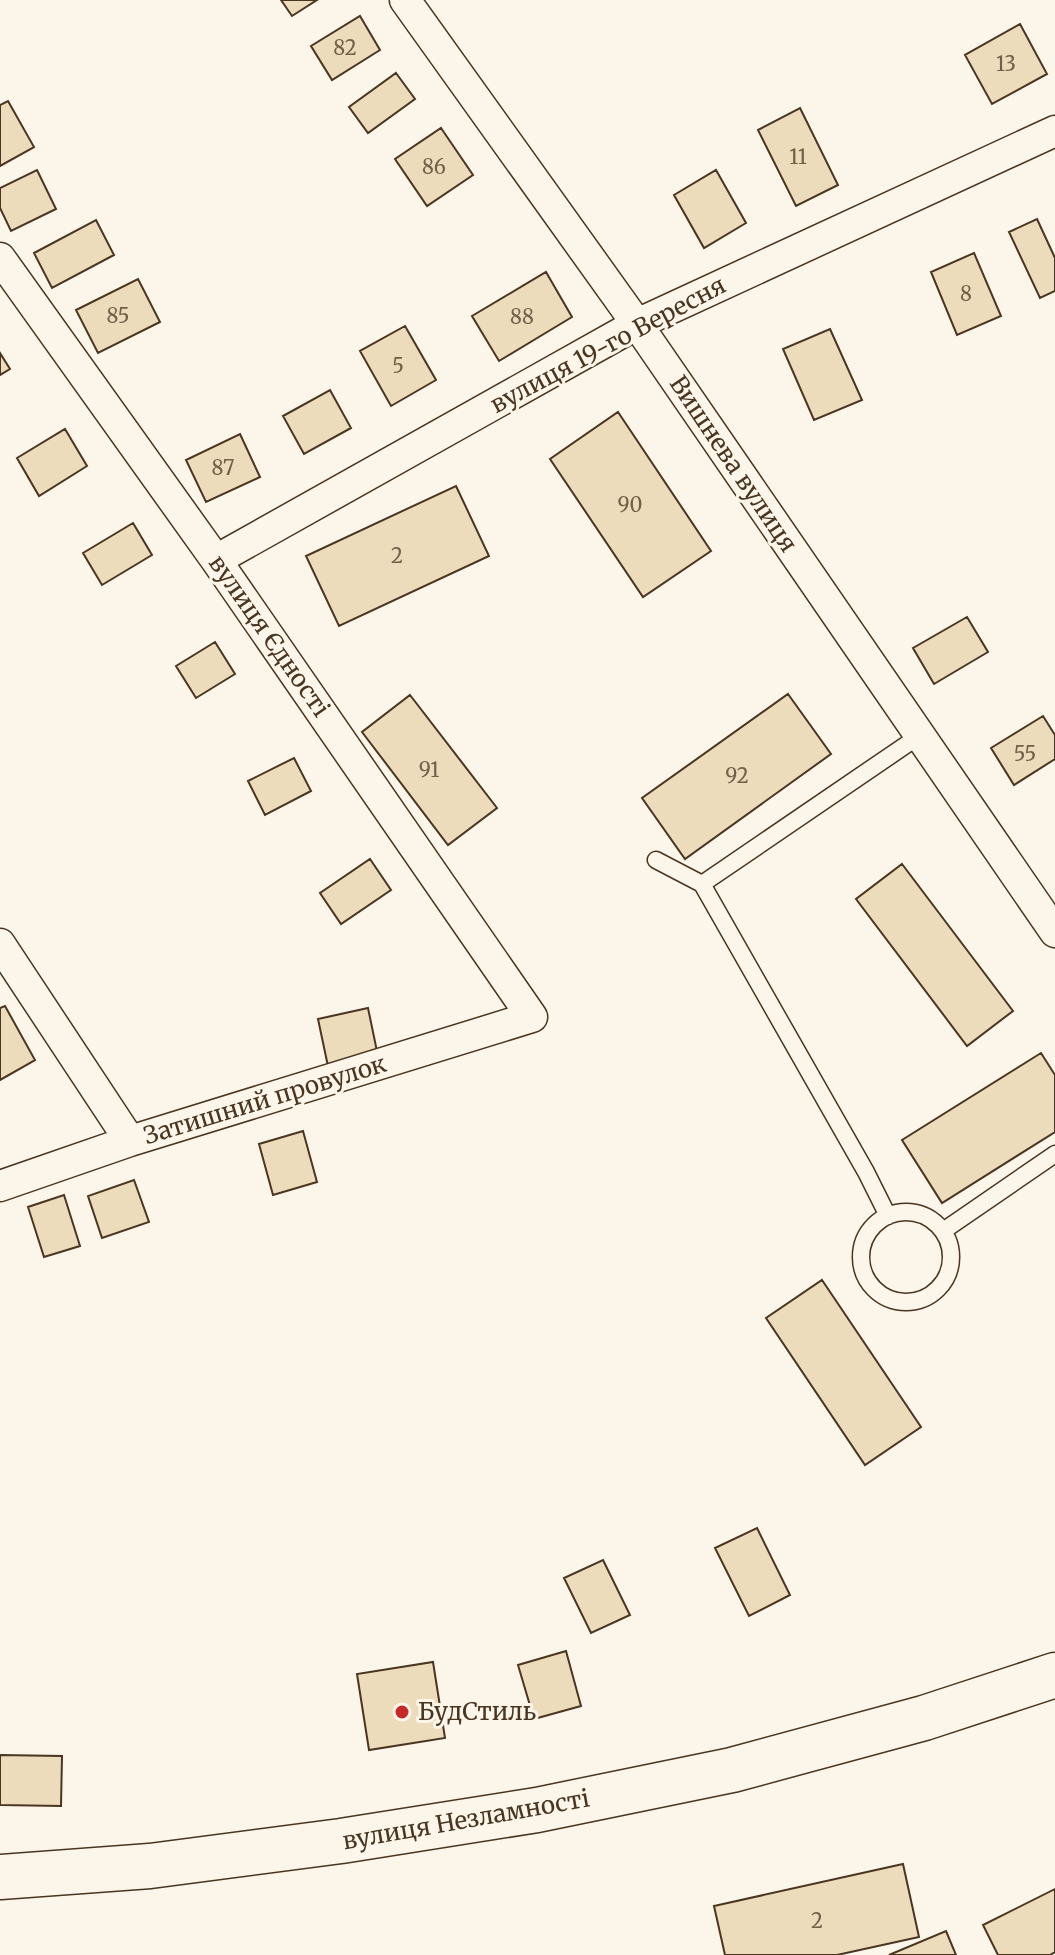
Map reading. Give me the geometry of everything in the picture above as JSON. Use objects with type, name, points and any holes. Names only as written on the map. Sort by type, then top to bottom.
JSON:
[{"type":"highway","name":"вулиця Незламності","points":[[0,1877],[150,1866],[341,1841],[537,1810],[732,1770],[924,1718],[1055,1675]]},
{"type":"street","name":"Вишнева вулиця","points":[[405,0],[637,324],[1055,932]]},
{"type":"street","name":"вулиця 19-го Вересня","points":[[216,560],[637,324],[1055,131]]},
{"type":"street","name":"вулиця Єдності","points":[[0,258],[216,560],[532,1017]]},
{"type":"street","points":[[0,944],[130,1141]]},
{"type":"street","name":"Затишний провулок","points":[[0,1186],[130,1141],[532,1017]]},
{"type":"lane","points":[[702,884],[919,736]]},
{"type":"lane","points":[[656,860],[702,884],[888,1216]]},
{"type":"lane","points":[[943,1231],[1055,1154]]},
{"type":"lane","points":[[911,1212],[926,1216],[948,1239],[951,1254],[949,1270],[942,1284],[931,1295],[916,1301],[900,1302],[885,1298],[864,1275],[860,1259],[862,1244],[869,1230],[888,1216],[911,1212]]},
{"type":"building","points":[[281,0],[317,0],[292,16]]},
{"type":"building","points":[[360,16],[380,50],[332,80],[311,46]]},
{"type":"building","points":[[1020,24],[1047,74],[992,104],[965,55]]},
{"type":"building","points":[[396,73],[415,99],[368,133],[349,107]]},
{"type":"building","points":[[8,101],[34,147],[0,166],[0,105]]},
{"type":"building","points":[[800,108],[838,185],[796,206],[758,130]]},
{"type":"building","points":[[441,128],[473,175],[427,206],[395,159]]},
{"type":"building","points":[[37,170],[56,209],[11,231],[0,208],[0,188]]},
{"type":"building","points":[[716,170],[746,223],[704,248],[674,195]]},
{"type":"building","points":[[1037,219],[1055,258],[1055,291],[1040,298],[1009,232]]},
{"type":"building","points":[[96,220],[114,255],[52,288],[34,253]]},
{"type":"building","points":[[974,253],[1001,316],[957,335],[931,272]]},
{"type":"building","points":[[546,272],[572,317],[499,361],[472,316]]},
{"type":"building","points":[[138,279],[160,322],[98,353],[76,310]]},
{"type":"building","points":[[405,326],[436,380],[391,406],[360,351]]},
{"type":"building","points":[[830,329],[862,400],[814,420],[783,349]]},
{"type":"building","points":[[0,353],[10,369],[0,375]]},
{"type":"building","points":[[330,390],[351,428],[304,454],[283,416]]},
{"type":"building","points":[[618,412],[711,551],[643,597],[550,459]]},
{"type":"building","points":[[65,429],[87,466],[39,496],[17,458]]},
{"type":"building","points":[[240,434],[260,477],[206,502],[186,460]]},
{"type":"building","points":[[456,486],[489,556],[339,626],[306,556]]},
{"type":"building","points":[[133,523],[152,555],[102,585],[83,553]]},
{"type":"building","points":[[967,617],[988,652],[934,684],[913,648]]},
{"type":"building","points":[[215,642],[235,674],[196,698],[176,666]]},
{"type":"building","points":[[788,694],[831,754],[685,859],[642,798]]},
{"type":"building","points":[[410,695],[497,808],[448,845],[362,732]]},
{"type":"building","points":[[1043,716],[1055,735],[1055,759],[1014,785],[991,748]]},
{"type":"building","points":[[294,758],[311,791],[265,815],[248,781]]},
{"type":"building","points":[[370,859],[391,890],[341,924],[320,893]]},
{"type":"building","points":[[902,864],[1013,1011],[967,1046],[856,899]]},
{"type":"building","points":[[5,1006],[35,1060],[0,1080],[0,1008]]},
{"type":"building","points":[[368,1008],[379,1061],[329,1071],[318,1019]]},
{"type":"building","points":[[1041,1053],[1055,1075],[1055,1132],[942,1203],[902,1140]]},
{"type":"building","points":[[303,1131],[317,1182],[273,1195],[259,1144]]},
{"type":"building","points":[[134,1180],[149,1222],[102,1238],[88,1196]]},
{"type":"building","points":[[64,1195],[80,1246],[44,1257],[28,1207]]},
{"type":"building","points":[[822,1280],[921,1427],[865,1465],[766,1318]]},
{"type":"building","points":[[757,1528],[790,1595],[749,1616],[715,1548]]},
{"type":"building","points":[[603,1560],[630,1615],[591,1633],[564,1578]]},
{"type":"building","points":[[566,1651],[581,1706],[534,1719],[518,1665]]},
{"type":"building","points":[[433,1662],[445,1738],[369,1750],[357,1674]]},
{"type":"building","points":[[0,1755],[62,1756],[61,1806],[0,1805]]},
{"type":"building","points":[[903,1864],[919,1937],[837,1955],[725,1955],[714,1906]]},
{"type":"building","points":[[1055,1889],[1055,1952],[1050,1955],[998,1955],[983,1925]]},
{"type":"building","points":[[946,1931],[956,1955],[889,1955]]},
{"type":"place","name":"БудСтиль","points":[[402,1712]]}]
